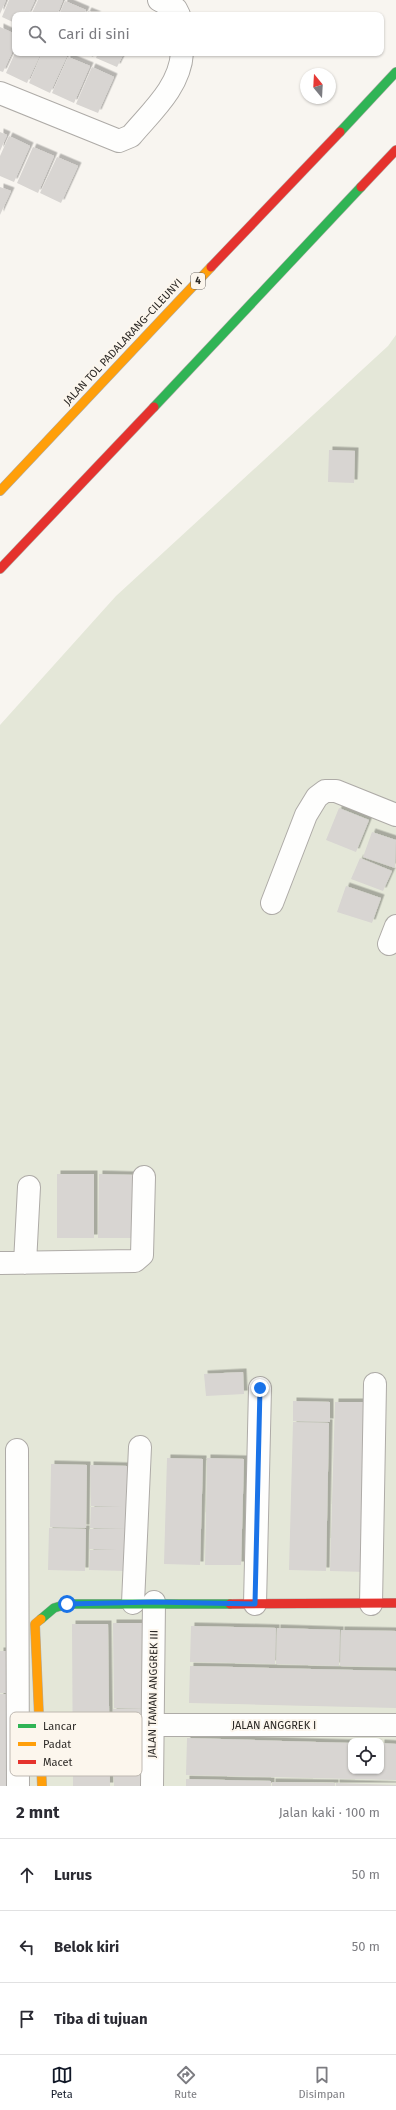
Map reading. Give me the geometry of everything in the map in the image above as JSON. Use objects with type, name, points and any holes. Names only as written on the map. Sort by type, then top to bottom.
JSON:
[{"type":"main road","name":"JALAN TOL PADALARANG–CILEUNYI","points":[[0,490],[396,72]]},
{"type":"main road","points":[[0,569],[396,150]]},
{"type":"main road","points":[[31,1712],[18,1627],[54,1608],[67,1604],[396,1603]]},
{"type":"main road","points":[[40,1776],[42,1786]]},
{"type":"street","points":[[159,0],[176,9],[178,12]]},
{"type":"street","points":[[0,93],[119,141],[125,140],[131,136],[174,83],[182,56]]},
{"type":"street","points":[[272,903],[306,815],[316,797],[325,791],[336,790],[396,815]]},
{"type":"street","points":[[0,1263],[135,1261],[142,1255],[144,1177]]},
{"type":"street","points":[[25,1263],[30,1187]]},
{"type":"street","points":[[371,1604],[375,1384]]},
{"type":"street","points":[[255,1604],[260,1388]]},
{"type":"street","name":"JALAN TAMAN ANGGREK III","points":[[140,1447],[143,1603],[152,1725],[152,1786]]},
{"type":"street","points":[[17,1450],[18,1712]]},
{"type":"street","name":"JALAN ANGGREK I","points":[[152,1725],[396,1725]]},
{"type":"shaded area","points":[[396,335],[396,1786],[0,1786],[0,725],[116,596],[388,346]]},
{"type":"building","points":[[0,0],[6,0],[0,14]]},
{"type":"building","points":[[9,0],[35,0],[29,12],[12,12],[12,22],[2,17]]},
{"type":"building","points":[[38,0],[63,0],[58,12],[32,12]]},
{"type":"building","points":[[65,1],[86,10],[85,12],[60,12]]},
{"type":"building","points":[[0,27],[12,33],[12,52],[3,72],[0,71]]},
{"type":"building","points":[[14,56],[40,56],[27,83],[6,73]]},
{"type":"building","points":[[41,56],[67,56],[50,93],[29,83]]},
{"type":"building","points":[[97,56],[122,56],[117,67],[96,58]]},
{"type":"building","points":[[68,57],[90,66],[74,103],[52,93]]},
{"type":"building","points":[[92,67],[114,77],[98,113],[76,104]]},
{"type":"building","points":[[0,132],[7,135],[0,151]]},
{"type":"building","points":[[9,136],[30,146],[14,182],[0,176],[0,156]]},
{"type":"building","points":[[33,147],[54,156],[38,193],[17,183]]},
{"type":"building","points":[[57,157],[78,166],[61,203],[40,193]]},
{"type":"building","points":[[0,187],[11,191],[0,215]]},
{"type":"building","points":[[329,450],[355,451],[354,483],[328,482]]},
{"type":"building","points":[[339,808],[369,820],[356,852],[326,840]]},
{"type":"building","points":[[372,832],[396,840],[395,868],[363,857]]},
{"type":"building","points":[[360,858],[392,871],[383,891],[351,879]]},
{"type":"building","points":[[346,886],[381,898],[372,923],[337,912]]},
{"type":"building","points":[[57,1174],[94,1174],[94,1238],[57,1238]]},
{"type":"building","points":[[99,1174],[135,1175],[135,1238],[98,1238]]},
{"type":"building","points":[[243,1372],[244,1394],[206,1396],[204,1374]]},
{"type":"building","points":[[293,1401],[330,1402],[330,1422],[293,1421]]},
{"type":"building","points":[[335,1402],[371,1402],[367,1572],[330,1571]]},
{"type":"building","points":[[293,1422],[329,1423],[326,1571],[289,1570]]},
{"type":"building","points":[[167,1458],[203,1459],[200,1565],[164,1564]]},
{"type":"building","points":[[207,1458],[244,1459],[241,1565],[205,1565]]},
{"type":"building","points":[[51,1464],[87,1465],[86,1528],[50,1527]]},
{"type":"building","points":[[90,1465],[127,1466],[127,1529],[90,1528],[91,1507],[121,1507],[91,1506]]},
{"type":"building","points":[[49,1528],[86,1529],[85,1571],[48,1570]]},
{"type":"building","points":[[90,1529],[127,1529],[126,1571],[89,1570],[90,1550],[116,1550],[89,1549]]},
{"type":"building","points":[[113,1623],[150,1623],[150,1708],[114,1708]]},
{"type":"building","points":[[72,1624],[108,1624],[109,1712],[73,1712]]},
{"type":"building","points":[[191,1626],[276,1628],[275,1664],[190,1662]]},
{"type":"building","points":[[277,1628],[340,1630],[339,1666],[276,1664]]},
{"type":"building","points":[[341,1630],[396,1631],[396,1667],[340,1666]]},
{"type":"building","points":[[0,1651],[11,1651],[11,1693],[0,1693]]},
{"type":"building","points":[[190,1666],[396,1671],[396,1708],[189,1703]]},
{"type":"building","points":[[0,1694],[10,1694],[10,1786],[0,1786]]},
{"type":"building","points":[[150,1708],[151,1786],[114,1786],[114,1776],[142,1776],[142,1712],[113,1712],[113,1709]]},
{"type":"building","points":[[187,1738],[348,1743],[348,1774],[384,1774],[384,1743],[396,1744],[396,1780],[186,1775]]},
{"type":"building","points":[[73,1776],[110,1776],[110,1786],[73,1786]]},
{"type":"building","points":[[186,1779],[271,1781],[271,1786],[186,1786]]},
{"type":"building","points":[[272,1782],[335,1783],[335,1786],[272,1786]]},
{"type":"building","points":[[336,1783],[396,1785],[396,1786],[336,1786]]},
{"type":"traffic: fast","points":[[340,132],[396,72]]},
{"type":"traffic: fast","points":[[154,407],[361,187]]},
{"type":"traffic: fast","points":[[41,1619],[54,1608],[67,1604],[230,1604]]},
{"type":"traffic: slow","points":[[0,491],[211,267]]},
{"type":"traffic: slow","points":[[39,1712],[35,1624],[41,1619]]},
{"type":"traffic: slow","points":[[42,1776],[42,1786]]},
{"type":"traffic: jam","points":[[211,267],[340,132]]},
{"type":"traffic: jam","points":[[361,187],[396,150]]},
{"type":"traffic: jam","points":[[0,569],[154,407]]},
{"type":"traffic: jam","points":[[230,1604],[396,1603]]},
{"type":"route","points":[[67,1604],[154,1602],[255,1604],[260,1388]]}]
